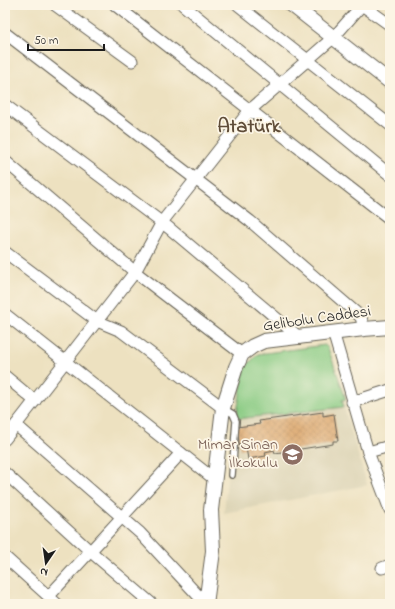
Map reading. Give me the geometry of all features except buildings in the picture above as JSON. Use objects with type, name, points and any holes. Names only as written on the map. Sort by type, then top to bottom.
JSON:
[{"type":"street","points":[[56,5],[132,61]]},
{"type":"street","points":[[115,5],[390,219]]},
{"type":"street","points":[[183,5],[390,175]]},
{"type":"street","points":[[238,5],[390,125]]},
{"type":"street","points":[[292,5],[390,82]]},
{"type":"street","points":[[5,439],[135,272],[162,222],[250,110],[334,37],[362,5],[390,25]]},
{"type":"street","points":[[5,33],[196,178],[250,221],[361,317],[364,329]]},
{"type":"street","points":[[5,105],[162,222],[300,338]]},
{"type":"street","points":[[5,161],[135,272],[242,354],[236,367],[223,408],[211,510],[213,551],[206,604]]},
{"type":"street","points":[[5,252],[97,321],[121,331],[223,408]]},
{"type":"street","points":[[5,314],[214,479]]},
{"type":"street","name":"Gelibolu Caddesi","points":[[242,354],[253,346],[264,341],[300,338],[333,332],[390,327]]},
{"type":"street","points":[[333,332],[352,402],[368,452],[389,505]]},
{"type":"street","points":[[5,376],[35,401]]},
{"type":"street","points":[[352,402],[390,390]]},
{"type":"street","points":[[16,425],[140,533],[206,604]]},
{"type":"street","points":[[368,452],[390,446]]},
{"type":"street","points":[[5,557],[53,600],[90,551],[182,453]]},
{"type":"street","points":[[5,472],[90,551],[152,604]]},
{"type":"lane","points":[[223,408],[233,414],[236,421],[232,475]]},
{"type":"shaded area","name":"Mimar Sinan İlkokulu","points":[[344,407],[367,485],[224,513],[232,424],[236,419]]},
{"type":"green space","points":[[325,345],[328,348],[346,399],[342,400],[344,407],[236,419],[244,368],[258,354]]},
{"type":"place","name":"Mimar Sinan İlkokulu","points":[[293,454]]},
{"type":"district","name":"Atatürk","points":[[249,127]]}]
